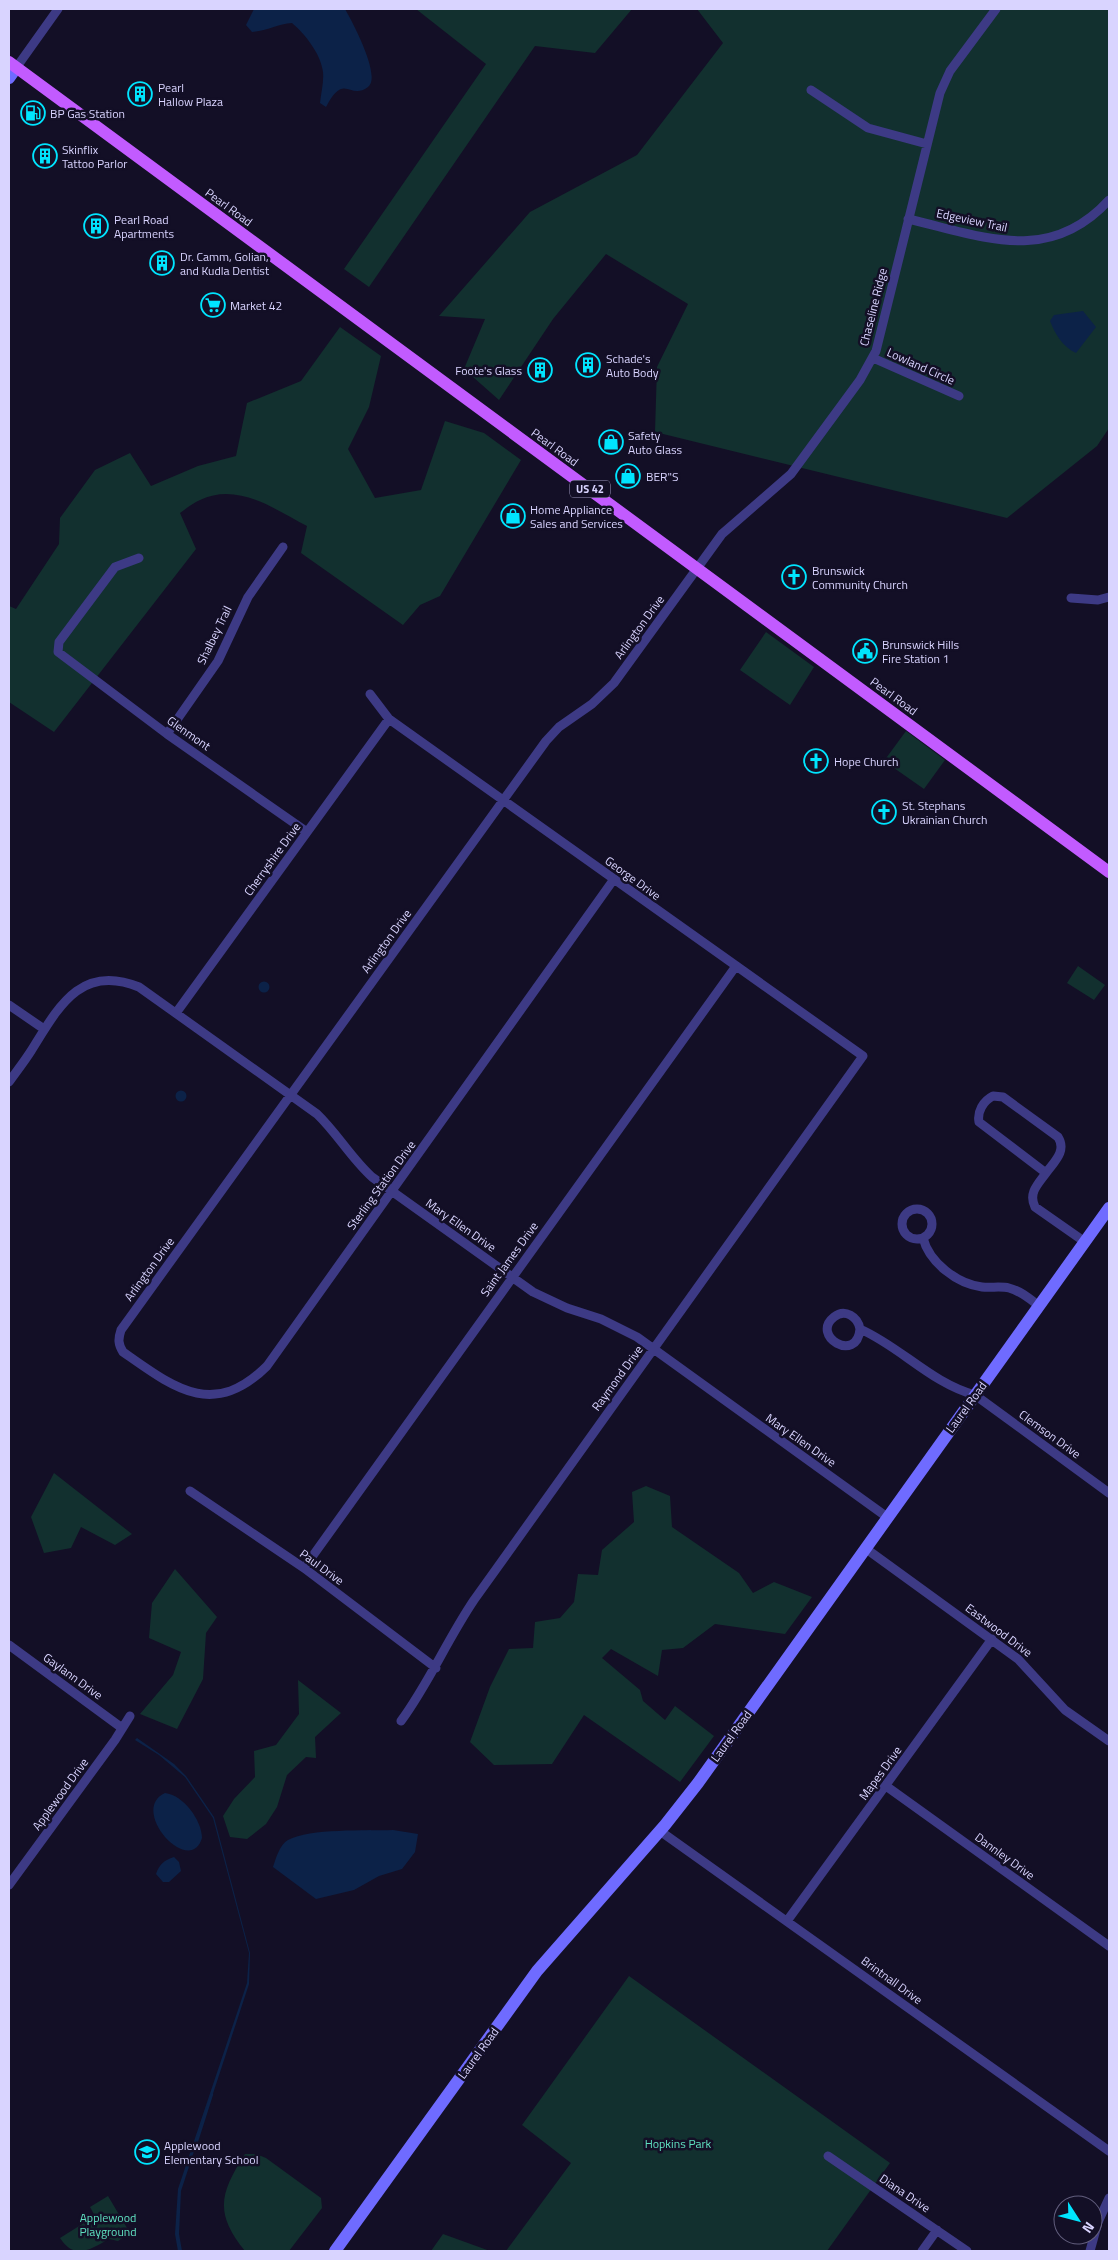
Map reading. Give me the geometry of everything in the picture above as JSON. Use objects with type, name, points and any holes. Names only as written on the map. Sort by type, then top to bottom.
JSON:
[{"type":"main road","name":"Pearl Road","points":[[11,69],[697,568],[1109,872]]},
{"type":"street","points":[[11,69],[58,9]]},
{"type":"street","name":"Chaseline Ridge","points":[[697,568],[730,525],[791,474],[855,388],[873,358],[944,82],[996,9]]},
{"type":"street","points":[[810,90],[868,128],[927,144]]},
{"type":"street","name":"Edgeview Trail","points":[[908,219],[1001,240],[1030,242],[1067,231],[1093,216],[1109,200]]},
{"type":"street","name":"Lowland Circle","points":[[873,358],[959,396]]},
{"type":"street","name":"Shalbey Trail","points":[[167,734],[218,661],[248,597],[283,546]]},
{"type":"street","name":"Glenmont","points":[[139,558],[115,567],[59,642],[58,652],[66,660],[167,734],[307,832]]},
{"type":"street","name":"Arlington Drive","points":[[119,1345],[118,1337],[121,1330],[552,734],[573,715],[604,694],[614,683],[697,568]]},
{"type":"street","points":[[1071,598],[1098,600],[1109,597]]},
{"type":"street","name":"George Drive","points":[[370,694],[389,719],[863,1056]]},
{"type":"street","name":"Cherryshire Drive","points":[[176,1013],[389,719]]},
{"type":"street","name":"Sterling Station Drive","points":[[119,1345],[123,1352],[168,1383],[193,1393],[214,1393],[235,1389],[247,1383],[267,1366],[614,879]]},
{"type":"street","name":"Saint James Drive","points":[[304,1568],[736,966]]},
{"type":"street","name":"Mary Ellen Drive","points":[[11,1080],[44,1029],[72,994],[92,982],[104,980],[127,982],[139,987],[291,1095],[330,1126],[358,1164],[392,1191],[512,1276],[550,1301],[620,1327],[888,1517]]},
{"type":"street","points":[[9,1005],[44,1029]]},
{"type":"street","name":"Raymond Drive","points":[[401,1722],[436,1668],[460,1621],[474,1600],[863,1056]]},
{"type":"street","points":[[1046,1173],[982,1126],[978,1117],[979,1111],[988,1099],[993,1096],[1003,1097],[1058,1137],[1062,1147],[1061,1152],[1046,1173],[1033,1191],[1032,1202],[1035,1207],[1084,1242]]},
{"type":"street","name":"Laurel Road","points":[[335,2251],[537,1971],[660,1830],[698,1783],[1109,1208]]},
{"type":"street","points":[[924,1238],[926,1246],[937,1262],[961,1281],[984,1288],[1008,1287],[1039,1306]]},
{"type":"street","name":"Clemson Drive","points":[[860,1329],[875,1335],[934,1377],[975,1395],[1109,1493]]},
{"type":"street","name":"Paul Drive","points":[[190,1491],[304,1568],[436,1668]]},
{"type":"street","name":"Eastwood Drive","points":[[865,1548],[992,1639],[1031,1671],[1066,1710],[1109,1742]]},
{"type":"street","name":"Mapes Drive","points":[[787,1921],[992,1639]]},
{"type":"street","name":"Gaylann Drive","points":[[9,1645],[122,1728]]},
{"type":"street","name":"Applewood Drive","points":[[9,1885],[130,1716]]},
{"type":"street","name":"Dannley Drive","points":[[886,1786],[1109,1946]]},
{"type":"street","name":"Brintnall Drive","points":[[660,1830],[1109,2151]]},
{"type":"street","name":"Diana Drive","points":[[828,2156],[967,2251]]},
{"type":"street","points":[[1090,2251],[1098,2222],[1109,2198]]},
{"type":"street","points":[[922,2251],[937,2230]]},
{"type":"green space","points":[[416,9],[632,9],[595,53],[535,46],[369,287],[344,269],[486,64]]},
{"type":"green space","points":[[697,9],[1109,9],[1109,428],[1097,446],[1007,518],[655,432],[657,367],[688,304],[606,254],[553,319],[499,400],[464,369],[485,319],[439,316],[530,212],[637,155],[723,43]]},
{"type":"green space","points":[[340,327],[381,356],[369,407],[348,449],[375,498],[421,490],[445,421],[484,433],[521,460],[440,596],[420,605],[403,625],[301,553],[307,526],[255,500],[228,494],[214,495],[197,501],[180,513],[196,549],[54,732],[9,702],[9,606],[16,609],[59,544],[60,518],[95,470],[130,453],[151,486],[198,466],[236,456],[247,403],[301,381]]},
{"type":"green space","points":[[766,632],[814,667],[790,705],[740,670]]},
{"type":"green space","points":[[906,731],[945,760],[924,789],[884,761]]},
{"type":"green space","points":[[1078,966],[1105,985],[1094,1000],[1067,983]]},
{"type":"green space","points":[[54,1473],[132,1534],[115,1545],[81,1527],[71,1548],[44,1553],[31,1517]]},
{"type":"green space","points":[[646,1486],[670,1496],[672,1527],[739,1573],[753,1593],[774,1582],[812,1597],[785,1634],[715,1624],[683,1648],[662,1650],[658,1676],[611,1649],[602,1658],[640,1690],[643,1701],[665,1720],[675,1706],[714,1736],[680,1782],[584,1715],[552,1764],[494,1765],[470,1742],[490,1687],[509,1649],[533,1648],[535,1622],[560,1618],[574,1602],[578,1574],[598,1575],[602,1550],[634,1522],[632,1492]]},
{"type":"green space","points":[[175,1569],[217,1617],[206,1633],[203,1679],[177,1729],[140,1714],[173,1675],[181,1652],[149,1638],[152,1603]]},
{"type":"green space","points":[[298,1680],[341,1713],[315,1737],[316,1758],[306,1757],[287,1775],[277,1807],[266,1824],[247,1839],[230,1837],[223,1816],[234,1799],[255,1777],[254,1751],[276,1745],[299,1714]]},
{"type":"green space","name":"Hopkins Park","points":[[629,1976],[890,2163],[827,2251],[506,2251],[571,2163],[522,2125]]},
{"type":"green space","points":[[245,2154],[256,2154],[266,2158],[321,2198],[322,2208],[289,2251],[245,2251],[228,2225],[224,2203],[226,2192],[230,2180]]},
{"type":"green space","name":"Applewood Playground","points":[[108,2196],[130,2233],[118,2241],[109,2239],[83,2251],[71,2249],[65,2245],[60,2238],[95,2216],[90,2207]]},
{"type":"green space","points":[[443,2234],[490,2251],[431,2251]]},
{"type":"water","points":[[254,9],[345,9],[369,61],[371,81],[368,87],[356,91],[343,89],[332,96],[326,107],[320,103],[323,72],[322,65],[312,45],[292,23],[252,32],[246,25]]},
{"type":"water","points":[[1083,311],[1096,327],[1076,353],[1060,340],[1050,321],[1054,315]]},
{"type":"water","points":[[264,981],[270,987],[264,993],[258,987]]},
{"type":"water","points":[[181,1090],[187,1096],[181,1102],[175,1096]]},
{"type":"water","points":[[137,1738],[174,1764],[186,1776],[214,1817],[250,1953],[249,1984],[181,2191],[179,2234],[182,2251],[178,2251],[175,2234],[178,2189],[247,1983],[249,1953],[213,1818],[185,1777],[159,1755],[135,1740]]},
{"type":"water","points":[[165,1793],[185,1803],[195,1816],[202,1838],[195,1848],[186,1850],[175,1846],[165,1837],[157,1825],[153,1813],[155,1801]]},
{"type":"water","points":[[354,1830],[393,1830],[418,1834],[415,1852],[402,1869],[379,1876],[354,1890],[316,1899],[273,1867],[285,1842],[298,1836]]},
{"type":"water","points":[[174,1857],[179,1862],[181,1871],[169,1882],[163,1882],[156,1874],[157,1871],[160,1865]]},
{"type":"waterway","points":[[197,2141],[212,2094]]},
{"type":"place","name":"Pearl Hallow Plaza","points":[[140,94]]},
{"type":"place","name":"BP Gas Station","points":[[33,113]]},
{"type":"place","name":"Skinflix Tattoo Parlor","points":[[45,156]]},
{"type":"place","name":"Pearl Road Apartments","points":[[96,226]]},
{"type":"place","name":"Dr. Camm, Golian, and Kudla Dentist","points":[[162,263]]},
{"type":"place","name":"Market 42","points":[[213,305]]},
{"type":"place","name":"Schade's Auto Body","points":[[588,365]]},
{"type":"place","name":"Foote's Glass","points":[[540,370]]},
{"type":"place","name":"Safety Auto Glass","points":[[611,442]]},
{"type":"place","name":"BER\"S","points":[[628,476]]},
{"type":"place","name":"Home Appliance Sales and Services","points":[[513,516]]},
{"type":"place","name":"Brunswick Community Church","points":[[794,577]]},
{"type":"place","name":"Brunswick Hills Fire Station 1","points":[[865,651]]},
{"type":"place","name":"Hope Church","points":[[816,761]]},
{"type":"place","name":"St. Stephans Ukrainian Church","points":[[884,812]]},
{"type":"place","name":"Applewood Elementary School","points":[[147,2152]]}]
